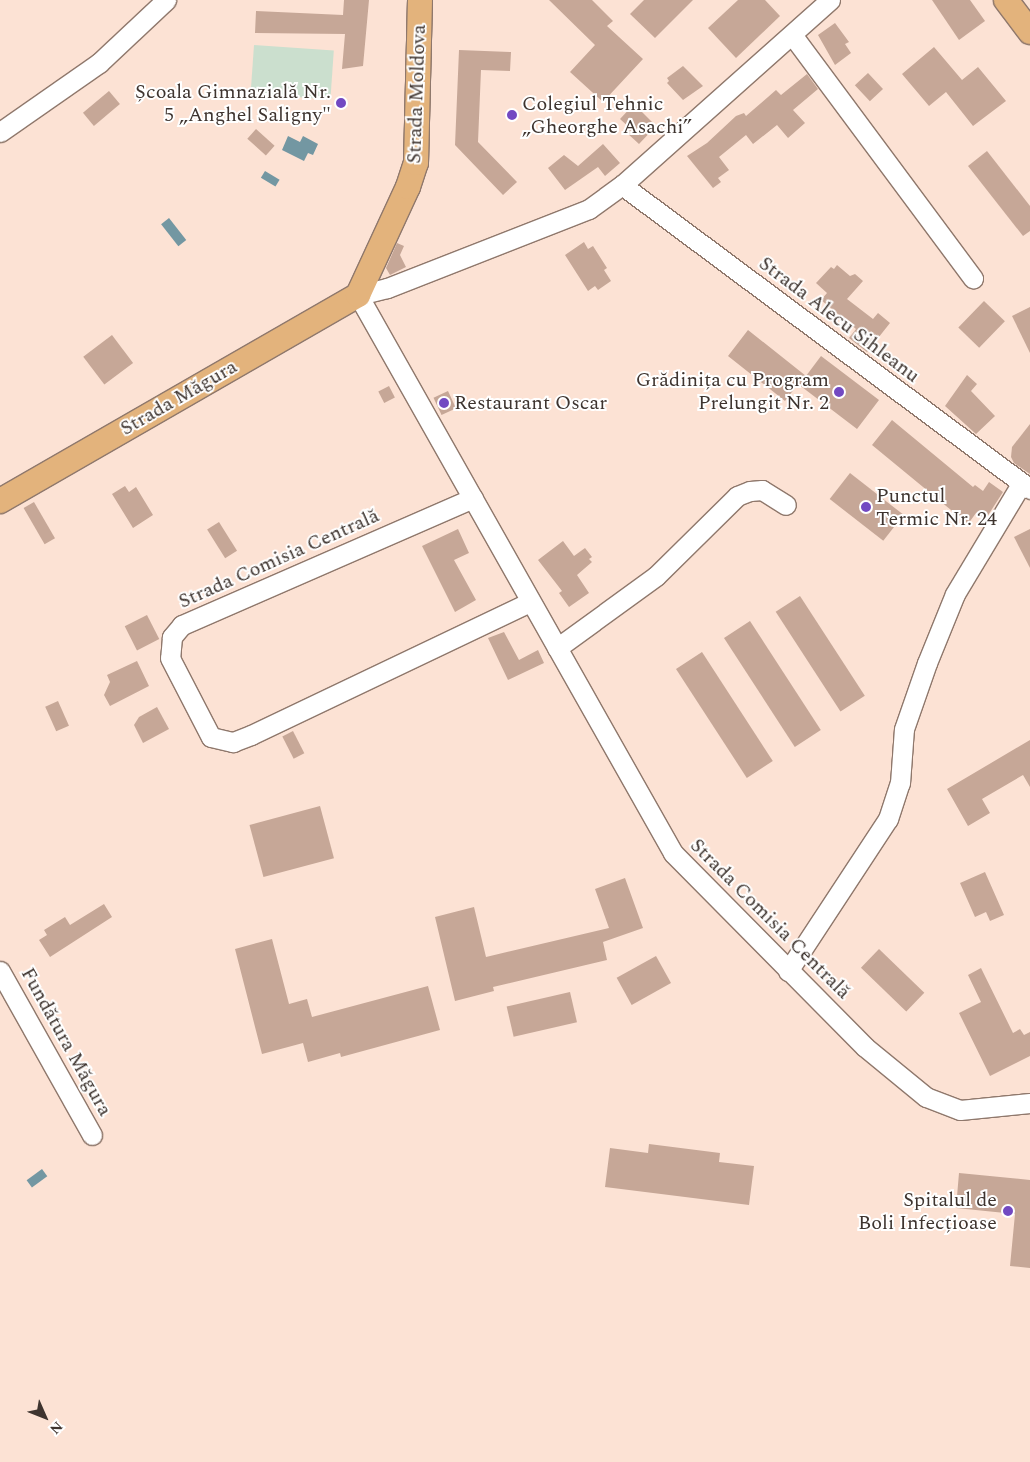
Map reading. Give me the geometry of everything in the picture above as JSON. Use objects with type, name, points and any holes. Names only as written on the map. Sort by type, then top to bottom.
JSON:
[{"type":"main road","name":"Strada Moldova","points":[[358,295],[408,187],[416,163],[420,0]]},
{"type":"main road","points":[[1006,0],[1030,32]]},
{"type":"main road","name":"Strada Măgura","points":[[0,501],[358,295]]},
{"type":"street","points":[[0,132],[99,63],[166,0]]},
{"type":"street","points":[[358,295],[387,288],[568,220],[589,209],[622,185],[793,36],[830,0]]},
{"type":"street","points":[[793,36],[973,278]]},
{"type":"street","name":"Strada Alecu Sihleanu","points":[[622,185],[1026,486]]},
{"type":"street","name":"Strada Comisia Centrală","points":[[358,295],[673,853],[865,1047],[926,1097],[960,1110],[1030,1103]]},
{"type":"street","points":[[788,971],[888,819],[900,783],[904,729],[927,663],[955,594],[1026,486]]},
{"type":"street","points":[[557,648],[656,576],[737,496],[762,490],[786,505]]},
{"type":"street","name":"Strada Comisia Centrală","points":[[473,498],[182,625],[172,637],[170,658],[211,737],[233,742],[251,735],[530,602]]},
{"type":"street","name":"Fundătura Măgura","points":[[0,971],[92,1135]]},
{"type":"green space","points":[[254,45],[334,51],[330,99],[251,94]]},
{"type":"water","points":[[288,136],[300,142],[303,136],[318,144],[313,155],[308,153],[304,161],[282,150]]},
{"type":"water","points":[[265,171],[280,180],[275,187],[261,178]]},
{"type":"water","points":[[169,218],[186,240],[178,246],[161,224]]},
{"type":"water","points":[[42,1169],[47,1176],[32,1187],[27,1180]]},
{"type":"building","points":[[344,0],[369,0],[363,66],[342,69],[345,34],[255,33],[256,11],[343,15]]},
{"type":"building","points":[[549,0],[592,0],[613,21],[607,26],[643,59],[603,102],[570,72],[595,45]]},
{"type":"building","points":[[644,0],[693,0],[655,38],[630,14]]},
{"type":"building","points":[[738,0],[765,0],[780,16],[736,58],[708,28]]},
{"type":"building","points":[[932,0],[970,0],[985,21],[959,40]]},
{"type":"building","points":[[835,23],[849,42],[845,44],[851,53],[835,65],[818,35]]},
{"type":"building","points":[[934,47],[962,80],[978,67],[1006,101],[973,126],[946,92],[929,106],[902,74]]},
{"type":"building","points":[[459,50],[511,52],[510,71],[481,70],[478,142],[517,182],[503,195],[455,145]]},
{"type":"building","points":[[683,66],[703,86],[683,100],[667,83],[669,81],[667,78]]},
{"type":"building","points":[[868,73],[883,89],[870,101],[855,85]]},
{"type":"building","points":[[807,74],[818,89],[793,110],[805,123],[788,138],[777,125],[753,144],[746,135],[719,157],[729,170],[718,178],[721,182],[713,188],[687,156],[707,143],[736,116],[744,113],[746,116],[776,90],[781,95]]},
{"type":"building","points":[[109,91],[120,104],[94,126],[83,113]]},
{"type":"building","points":[[634,104],[656,126],[639,144],[627,133],[631,129],[620,119]]},
{"type":"building","points":[[256,129],[275,146],[266,155],[247,139]]},
{"type":"building","points":[[603,144],[620,163],[605,176],[598,167],[565,190],[548,168],[564,155],[578,166]]},
{"type":"building","points":[[987,151],[1030,206],[1030,231],[1023,236],[968,166]]},
{"type":"building","points":[[584,242],[588,249],[593,246],[607,268],[604,270],[611,281],[598,290],[595,286],[588,291],[565,255]]},
{"type":"building","points":[[397,243],[404,246],[400,255],[406,267],[390,275],[386,268]]},
{"type":"building","points":[[837,265],[850,276],[855,274],[863,281],[847,299],[873,319],[878,313],[890,323],[867,352],[849,338],[856,329],[821,300],[827,293],[816,283],[831,267],[834,269]]},
{"type":"building","points":[[984,301],[1005,321],[979,348],[958,328]]},
{"type":"building","points":[[1030,307],[1030,353],[1012,316]]},
{"type":"building","points":[[748,330],[806,376],[821,356],[879,400],[857,429],[798,384],[785,401],[728,356]]},
{"type":"building","points":[[112,335],[133,363],[104,385],[83,357]]},
{"type":"building","points":[[967,375],[977,384],[971,391],[995,416],[976,434],[945,406]]},
{"type":"building","points":[[389,386],[395,398],[384,403],[378,391]]},
{"type":"building","name":"Restaurant Oscar","points":[[448,391],[456,408],[442,415],[433,398]]},
{"type":"building","points":[[892,420],[973,487],[975,485],[983,491],[989,482],[1003,492],[985,520],[976,513],[968,524],[872,445]]},
{"type":"building","points":[[1030,424],[1030,474],[1014,463],[1011,457],[1012,447]]},
{"type":"building","name":"Punctul Termic Nr. 24","points":[[850,473],[904,515],[883,541],[830,499]]},
{"type":"building","points":[[125,486],[129,492],[136,487],[153,515],[133,528],[112,494]]},
{"type":"building","points":[[34,502],[55,538],[45,544],[24,508]]},
{"type":"building","points":[[219,522],[237,551],[225,558],[207,529]]},
{"type":"building","points":[[458,529],[469,553],[454,560],[476,600],[455,612],[422,546]]},
{"type":"building","points":[[1030,529],[1030,568],[1014,537]]},
{"type":"building","points":[[563,541],[574,556],[585,548],[592,557],[589,559],[592,562],[577,575],[589,593],[569,607],[559,593],[562,591],[538,560]]},
{"type":"building","points":[[800,596],[865,696],[840,712],[776,612]]},
{"type":"building","points":[[147,615],[159,639],[137,650],[125,626]]},
{"type":"building","points":[[750,621],[821,730],[795,747],[724,638]]},
{"type":"building","points":[[504,632],[519,660],[538,650],[544,663],[508,680],[488,638]]},
{"type":"building","points":[[702,652],[773,761],[747,778],[676,669]]},
{"type":"building","points":[[137,661],[149,686],[110,706],[104,695],[110,682],[107,675]]},
{"type":"building","points":[[58,701],[69,726],[56,731],[45,707]]},
{"type":"building","points":[[157,707],[169,729],[143,743],[134,725],[139,717]]},
{"type":"building","points":[[293,731],[304,753],[294,759],[282,736]]},
{"type":"building","points":[[1030,740],[1030,787],[1023,775],[982,799],[990,813],[968,826],[947,789]]},
{"type":"building","points":[[320,806],[334,858],[263,877],[249,825]]},
{"type":"building","points":[[985,872],[1004,915],[990,921],[986,912],[975,917],[960,883]]},
{"type":"building","points":[[625,878],[643,928],[603,942],[607,960],[493,987],[494,991],[455,1001],[435,917],[474,907],[486,957],[609,928],[595,889]]},
{"type":"building","points":[[104,904],[112,917],[50,957],[39,940],[47,935],[44,930],[65,917],[70,925]]},
{"type":"building","points":[[272,939],[289,1004],[307,999],[312,1017],[428,986],[440,1030],[341,1057],[340,1053],[308,1062],[303,1043],[262,1054],[235,949]]},
{"type":"building","points":[[879,949],[924,993],[906,1011],[861,968]]},
{"type":"building","points":[[656,956],[671,983],[632,1005],[617,978]]},
{"type":"building","points":[[981,968],[1013,1033],[1020,1029],[1024,1035],[1030,1032],[1030,1056],[990,1076],[959,1013],[981,1002],[968,975]]},
{"type":"building","points":[[570,992],[577,1022],[514,1037],[507,1007]]},
{"type":"building","points":[[649,1144],[720,1153],[719,1162],[754,1166],[749,1205],[605,1187],[610,1148],[648,1153]]},
{"type":"building","name":"Spitalul de Boli Infecțioase","points":[[959,1173],[1030,1180],[1030,1268],[1010,1266],[1015,1214],[956,1208]]},
{"type":"place","name":"Școala Gimnazială Nr. 5 „Anghel Saligny\"","points":[[341,103]]},
{"type":"place","name":"Colegiul Tehnic „Gheorghe Asachi”","points":[[512,115]]},
{"type":"place","name":"Grădinița cu Program Prelungit Nr. 2","points":[[839,392]]},
{"type":"place","name":"Restaurant Oscar","points":[[444,403]]},
{"type":"place","name":"Punctul Termic Nr. 24","points":[[866,507]]},
{"type":"place","name":"Spitalul de Boli Infecțioase","points":[[1008,1211]]}]
